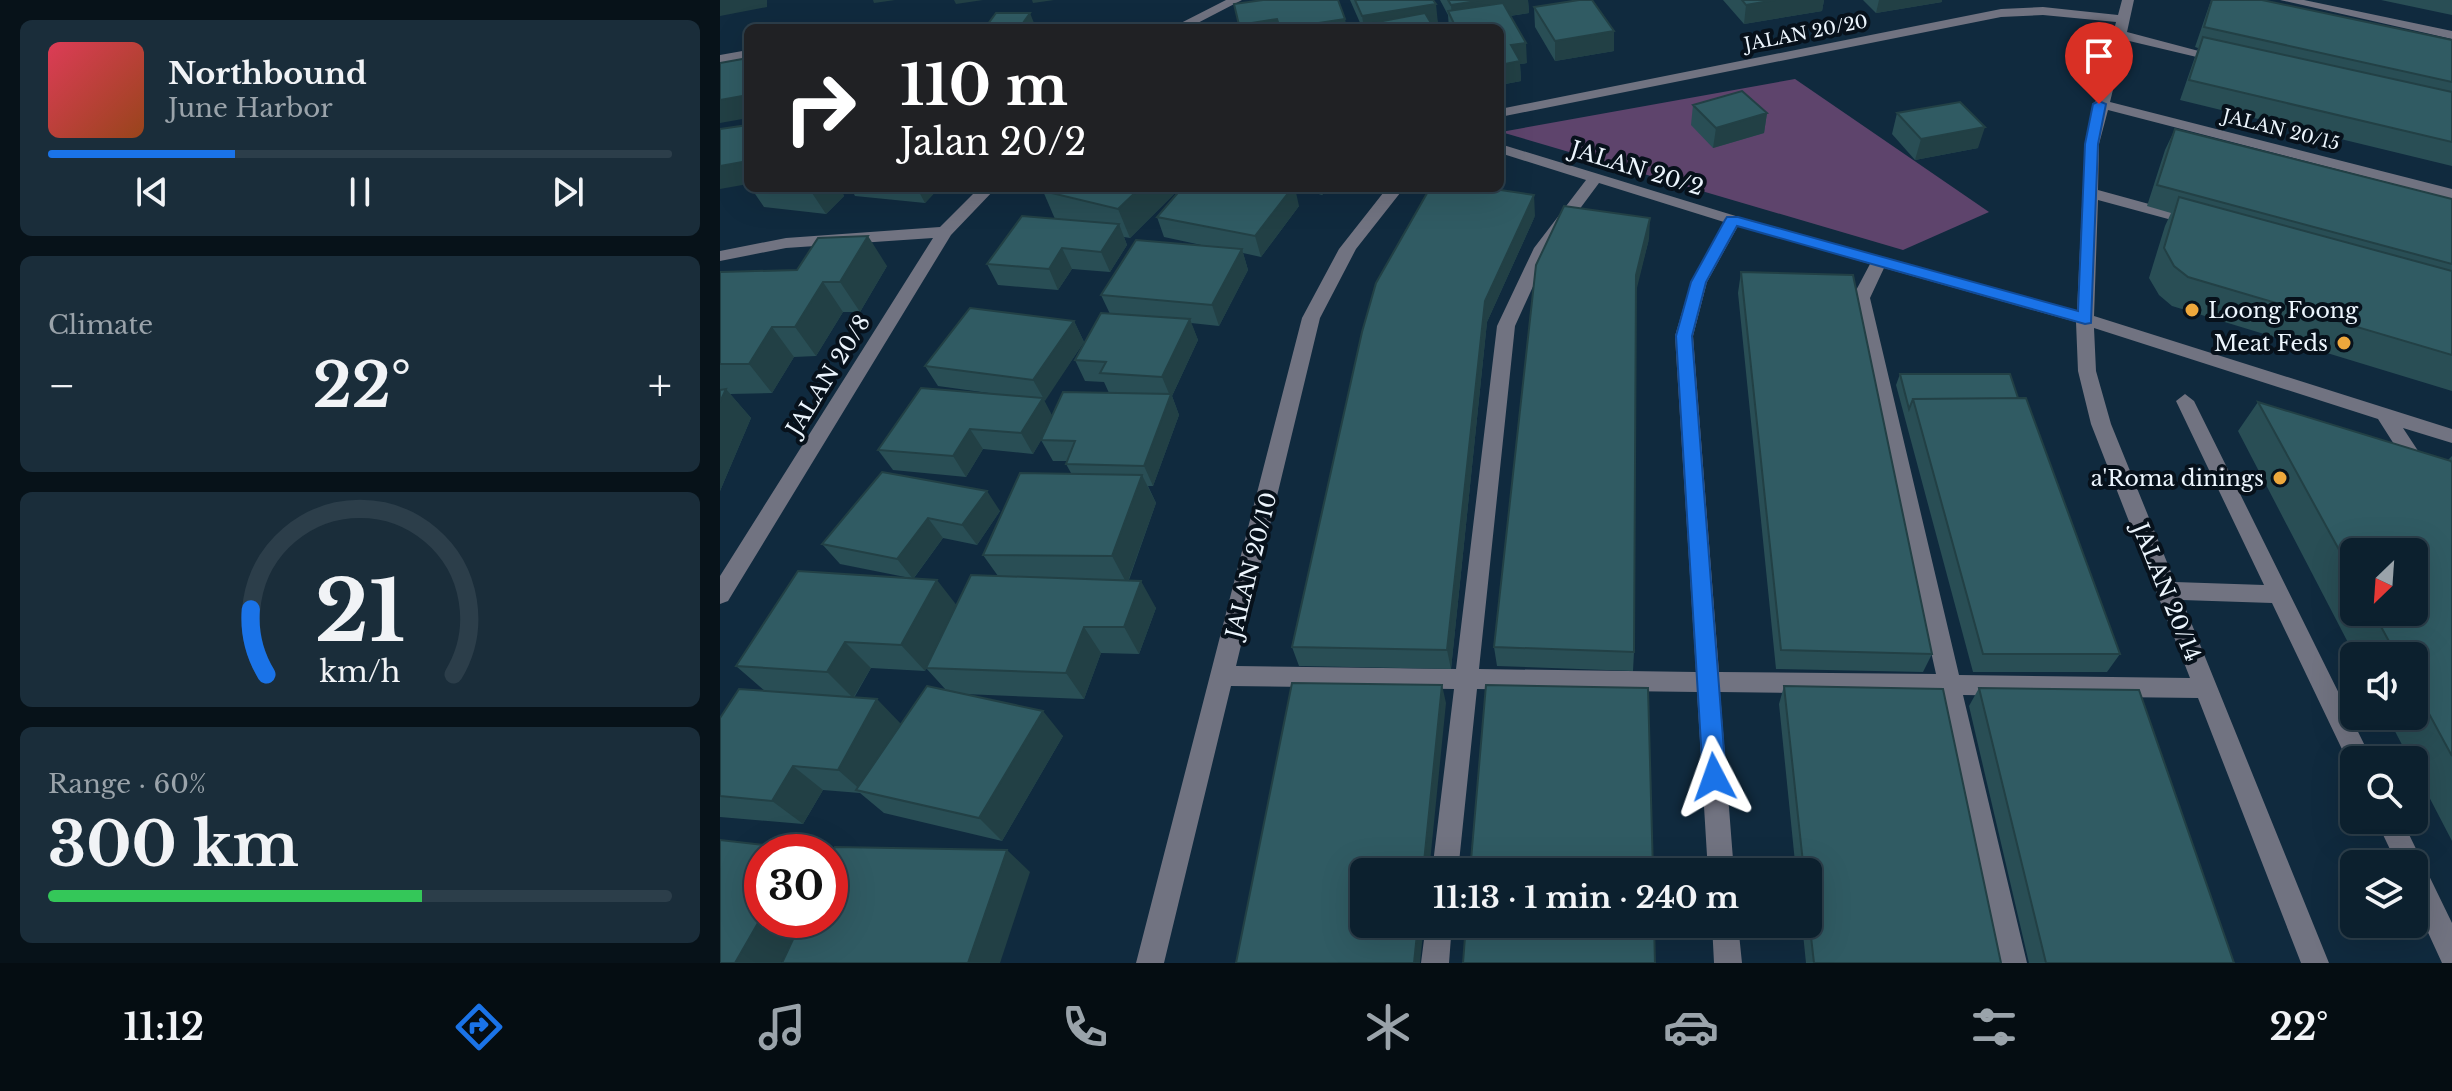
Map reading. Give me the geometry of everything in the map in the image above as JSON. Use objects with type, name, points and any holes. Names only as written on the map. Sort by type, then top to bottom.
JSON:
[{"type":"street","points":[[1186,24],[1236,0]]},
{"type":"street","name":"JALAN 20/14","points":[[2128,0],[2099,104],[2092,144],[2085,319],[2087,371],[2101,424],[2315,963]]},
{"type":"street","points":[[2286,0],[2452,35]]},
{"type":"street","name":"JALAN 20/20","points":[[1504,112],[2001,13],[2043,11],[2120,27],[2238,62]]},
{"type":"street","points":[[720,59],[744,55]]},
{"type":"street","name":"JALAN 20/15","points":[[2099,104],[2452,194]]},
{"type":"street","name":"JALAN 20/2","points":[[1504,149],[1733,220],[2085,319],[2452,436]]},
{"type":"street","points":[[1447,858],[1506,326],[1542,248],[1595,178]]},
{"type":"street","name":"JALAN 20/8","points":[[720,595],[945,232],[984,192]]},
{"type":"street","name":"JALAN 20/10","points":[[1150,963],[1311,318],[1339,258],[1376,207],[1392,192]]},
{"type":"street","points":[[2090,193],[2205,224]]},
{"type":"street","points":[[1720,858],[1684,336],[1699,282],[1733,220]]},
{"type":"street","points":[[720,256],[786,243],[945,232]]},
{"type":"street","points":[[1879,262],[1861,298],[2013,963]]},
{"type":"street","points":[[2185,401],[2353,746]]},
{"type":"street","points":[[2385,415],[2427,481]]},
{"type":"street","points":[[2166,591],[2281,594]]},
{"type":"street","points":[[1224,676],[2205,688]]},
{"type":"street","points":[[2428,902],[2452,953]]},
{"type":"street","points":[[1435,963],[1438,938]]},
{"type":"street","points":[[1726,938],[1728,963]]},
{"type":"shaded area","points":[[1795,79],[1989,212],[1903,250],[1504,131]]},
{"type":"building","points":[[1263,0],[1338,0],[1345,19],[1312,24],[1279,24],[1277,19],[1239,24],[1234,4]]},
{"type":"building","points":[[1355,0],[1433,0],[1436,4],[1362,16]]},
{"type":"building","points":[[1448,0],[1483,0],[1451,5]]},
{"type":"building","points":[[1592,0],[1614,31],[1555,41],[1534,7]]},
{"type":"building","points":[[1742,0],[1775,0],[1746,5]]},
{"type":"building","points":[[2212,0],[2262,0],[2452,40],[2452,82],[2204,27]]},
{"type":"building","points":[[1503,3],[1526,43],[1511,45],[1520,61],[1504,64],[1504,24],[1454,24],[1448,11]]},
{"type":"building","points":[[996,13],[1030,13],[1023,23],[1075,23],[1074,24],[988,24]]},
{"type":"building","points":[[1425,13],[1432,24],[1367,24]]},
{"type":"building","points":[[2203,37],[2452,92],[2452,142],[2189,80]]},
{"type":"building","points":[[744,59],[744,96],[720,100],[720,63]]},
{"type":"building","points":[[1742,91],[1767,113],[1716,128],[1693,105]]},
{"type":"building","points":[[1960,102],[1985,127],[1921,139],[1897,113]]},
{"type":"building","points":[[744,126],[744,162],[720,166],[720,129]]},
{"type":"building","points":[[2175,129],[2452,199],[2452,264],[2157,185]]},
{"type":"building","points":[[1504,191],[1534,195],[1485,301],[1447,650],[1292,647],[1362,332],[1376,283],[1428,192]]},
{"type":"building","points":[[1047,192],[1136,192],[1118,209]]},
{"type":"building","points":[[1179,192],[1289,192],[1255,236],[1157,217]]},
{"type":"building","points":[[2179,197],[2452,271],[2452,355],[2188,277],[2174,266],[2164,248]]},
{"type":"building","points":[[1564,206],[1650,218],[1636,275],[1634,652],[1494,647],[1536,265]]},
{"type":"building","points":[[1022,216],[1119,224],[1101,252],[1062,248],[1049,269],[987,264]]},
{"type":"building","points":[[868,236],[840,282],[823,282],[795,327],[772,327],[749,364],[720,364],[720,272],[797,270],[818,238]]},
{"type":"building","points":[[1136,240],[1242,249],[1212,305],[1101,295]]},
{"type":"building","points":[[1741,272],[1853,275],[1932,654],[1781,650]]},
{"type":"building","points":[[970,308],[1074,321],[1033,380],[925,366]]},
{"type":"building","points":[[1101,313],[1190,319],[1162,377],[1100,373],[1106,362],[1075,360]]},
{"type":"building","points":[[1900,374],[2010,374],[2018,398],[1913,399],[1909,409]]},
{"type":"building","points":[[921,388],[1043,398],[1021,433],[970,429],[953,456],[878,450]]},
{"type":"building","points":[[1063,392],[1171,394],[1144,466],[1066,464],[1075,441],[1041,440]]},
{"type":"building","points":[[2026,398],[2120,654],[1983,654],[1913,399]]},
{"type":"building","points":[[2258,402],[2451,461],[2452,756],[2428,712],[2428,642],[2389,642],[2381,626],[2428,626],[2428,538],[2340,538],[2340,551]]},
{"type":"building","points":[[882,472],[987,491],[962,525],[928,518],[897,559],[822,544]]},
{"type":"building","points":[[1020,473],[1142,475],[1112,556],[983,555]]},
{"type":"building","points":[[798,571],[937,580],[901,645],[845,642],[827,672],[736,666]]},
{"type":"building","points":[[971,575],[1141,581],[1124,627],[1084,627],[1066,673],[926,668]]},
{"type":"building","points":[[1292,683],[1442,685],[1424,858],[1350,858],[1350,938],[1417,938],[1414,963],[1236,963]]},
{"type":"building","points":[[1486,685],[1648,688],[1653,858],[1471,858]]},
{"type":"building","points":[[927,686],[1043,711],[979,818],[856,790]]},
{"type":"building","points":[[1784,686],[1943,689],[2001,963],[1814,963],[1811,938],[1822,938],[1822,858],[1802,858]]},
{"type":"building","points":[[1979,688],[2139,690],[2234,963],[2046,963]]},
{"type":"building","points":[[739,689],[877,699],[838,770],[793,766],[772,801],[720,796],[720,718]]},
{"type":"building","points":[[720,840],[744,843],[744,938],[749,938],[735,963],[720,963]]},
{"type":"building","points":[[848,847],[1007,850],[968,963],[782,963],[794,938],[848,938]]},
{"type":"building","points":[[1465,938],[1654,938],[1655,963],[1463,963]]},
{"type":"place","name":"Loong Foong","points":[[2192,310]]},
{"type":"place","name":"Meat Feds","points":[[2344,343]]},
{"type":"place","name":"a'Roma dinings","points":[[2280,478]]},
{"type":"route","points":[[1714,777],[1684,336],[1699,282],[1733,220],[2085,319],[2092,144],[2099,104]]}]
